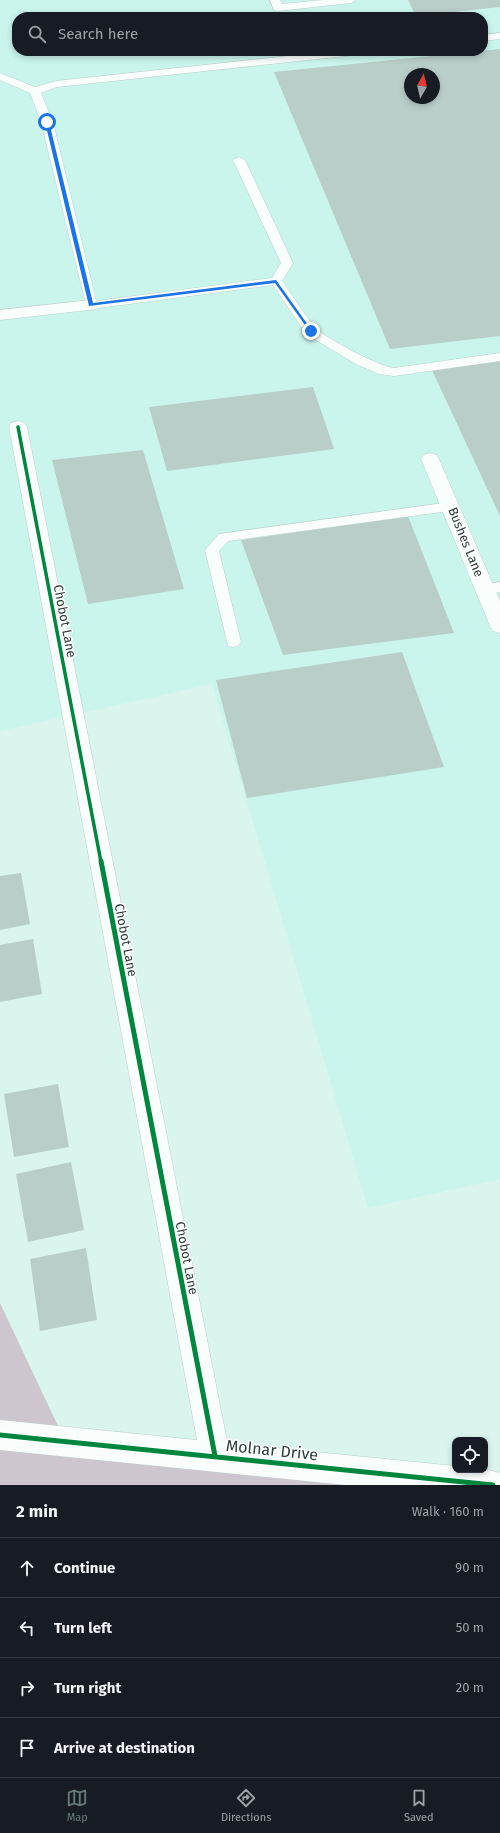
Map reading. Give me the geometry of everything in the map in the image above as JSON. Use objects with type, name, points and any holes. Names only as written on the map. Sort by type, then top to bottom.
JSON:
[{"type":"street","points":[[0,315],[91,305]]},
{"type":"street","name":"Chobot Lane","points":[[18,427],[215,1456]]},
{"type":"street","name":"Bushes Lane","points":[[430,459],[451,507],[492,588],[500,626]]},
{"type":"street","name":"Molnar Drive","points":[[0,1435],[493,1485]]},
{"type":"lane","points":[[275,0],[278,8],[351,0]]},
{"type":"lane","points":[[488,37],[500,36]]},
{"type":"lane","points":[[0,76],[36,91],[56,84],[317,56]]},
{"type":"lane","points":[[36,91],[47,122],[91,305],[276,281]]},
{"type":"lane","points":[[239,160],[287,263],[276,281]]},
{"type":"lane","points":[[276,281],[311,331],[361,361],[384,371],[394,372],[500,357]]},
{"type":"lane","points":[[233,642],[212,550],[224,537],[451,507]]},
{"type":"shaded area","points":[[0,0],[500,0],[500,1179],[368,1208],[212,684],[0,731]]},
{"type":"shaded area","points":[[0,1303],[66,1443],[498,1485],[0,1485]]},
{"type":"building","points":[[408,0],[500,0],[500,7],[453,12],[414,12]]},
{"type":"building","points":[[500,49],[500,336],[390,349],[274,72],[431,56],[488,56],[488,50]]},
{"type":"building","points":[[500,359],[500,516],[431,368]]},
{"type":"building","points":[[313,387],[334,449],[167,471],[149,407]]},
{"type":"building","points":[[143,450],[184,589],[88,604],[52,460]]},
{"type":"building","points":[[408,516],[454,633],[283,655],[241,540]]},
{"type":"building","points":[[402,652],[444,767],[247,798],[216,680]]},
{"type":"building","points":[[21,873],[30,924],[0,930],[0,876]]},
{"type":"building","points":[[33,939],[42,994],[0,1002],[0,945]]},
{"type":"building","points":[[58,1084],[69,1147],[14,1157],[4,1094]]},
{"type":"building","points":[[71,1162],[84,1230],[28,1242],[16,1174]]},
{"type":"building","points":[[86,1248],[97,1320],[40,1331],[30,1259]]},
{"type":"cycle path","points":[[18,427],[215,1456]]},
{"type":"cycle path","points":[[0,1435],[493,1485]]},
{"type":"route","points":[[47,122],[91,305],[276,281],[311,331]]}]
